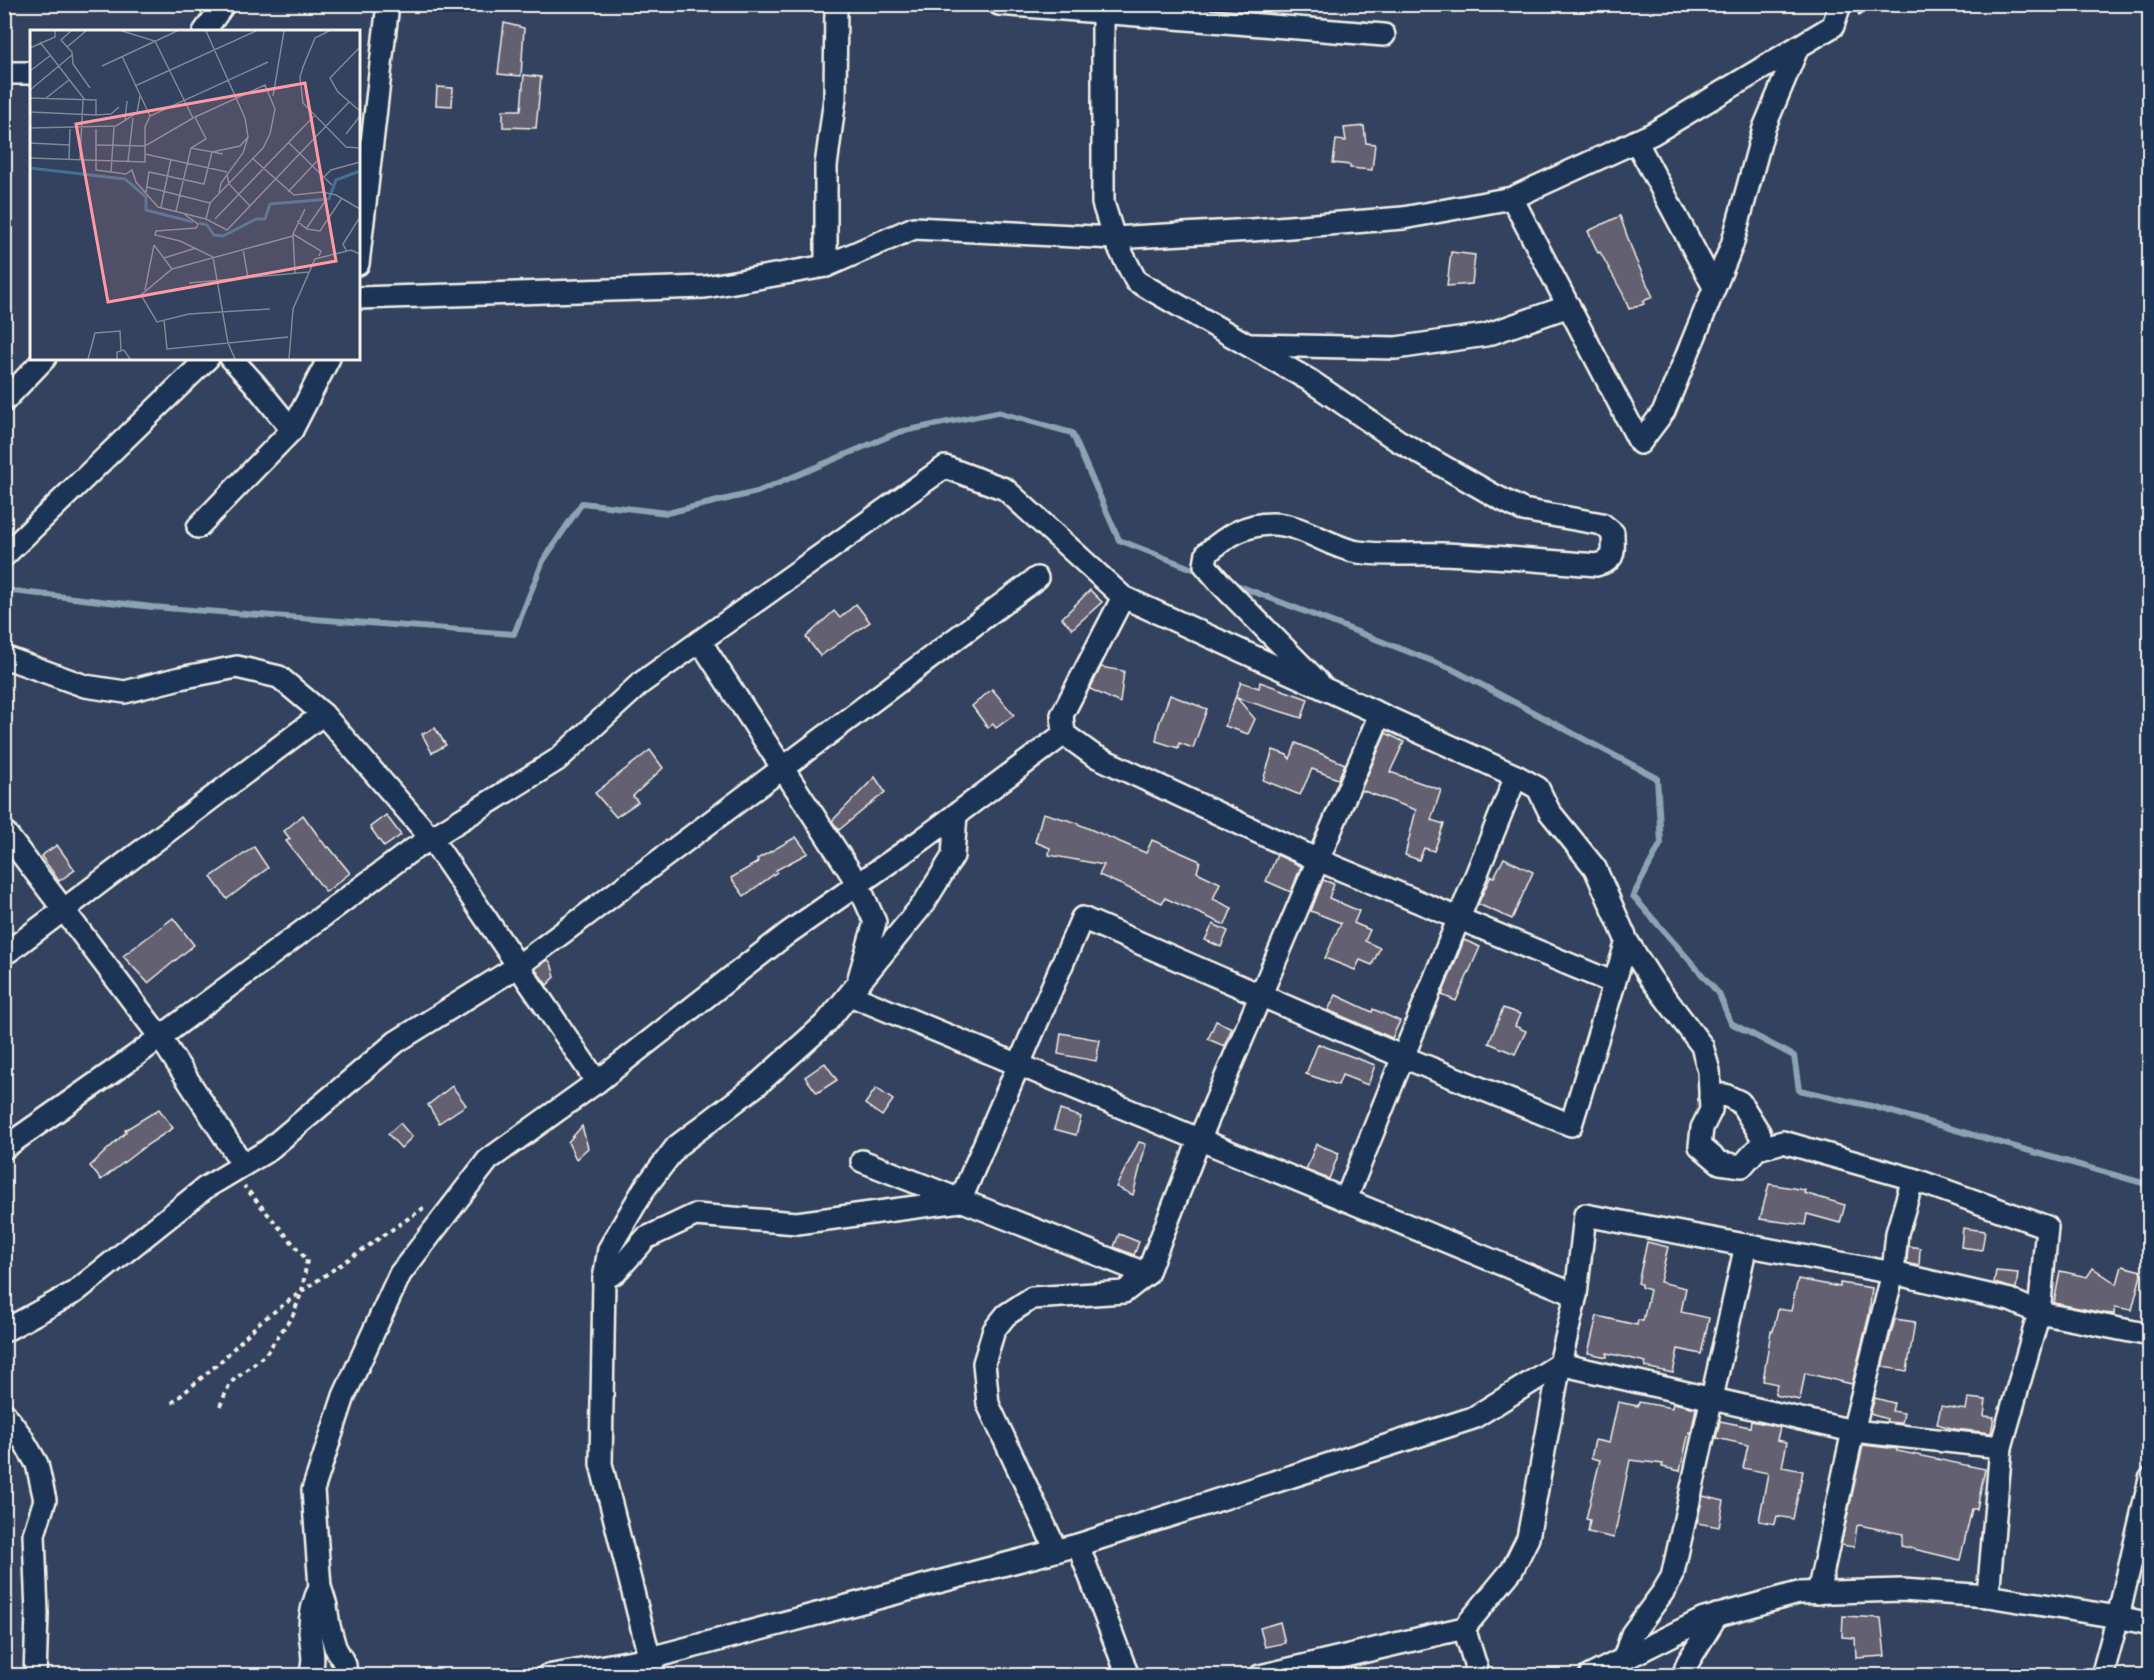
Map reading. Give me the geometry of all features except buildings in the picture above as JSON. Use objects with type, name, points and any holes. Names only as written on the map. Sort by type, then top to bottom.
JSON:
[{"type":"street","points":[[205,30],[224,4]]},
{"type":"street","points":[[360,247],[388,4]]},
{"type":"street","points":[[826,266],[826,166],[835,98],[836,4]]},
{"type":"street","points":[[999,4],[1103,8],[1384,35]]},
{"type":"street","points":[[360,298],[705,287],[826,266],[914,228],[1114,238],[1403,218],[1512,198],[1672,122],[1833,26],[1840,4]]},
{"type":"street","points":[[1103,8],[1103,203],[1114,238],[1136,281],[1309,380],[1397,440],[1497,497],[1523,510],[1602,524],[1613,533],[1613,555],[1606,563],[1596,565],[1443,554],[1359,552],[1335,546],[1289,525],[1257,525],[1230,534],[1207,553],[1205,565],[1328,692]]},
{"type":"street","points":[[1512,198],[1641,443],[1664,411],[1732,245],[1764,128],[1798,47]]},
{"type":"street","points":[[4,73],[30,73]]},
{"type":"street","points":[[1636,141],[1714,287]]},
{"type":"street","points":[[1247,345],[1396,348],[1486,335],[1569,306]]},
{"type":"street","points":[[4,401],[43,360]]},
{"type":"street","points":[[4,556],[206,360]]},
{"type":"street","points":[[233,360],[292,430]]},
{"type":"street","points":[[198,527],[292,430],[328,360]]},
{"type":"street","points":[[4,1148],[160,1037],[409,852],[557,760],[641,683],[945,467],[1005,489],[1123,597],[1538,788],[1549,812],[1595,868],[1627,941],[1651,979],[1702,1046],[1709,1071],[1711,1110],[1702,1128],[1700,1146],[1720,1163],[1742,1166],[1757,1149],[1783,1142],[1913,1179],[2047,1227],[2039,1313],[2001,1447],[1988,1596]]},
{"type":"street","points":[[4,1331],[75,1292],[205,1188],[267,1151],[396,1042],[518,966],[1037,578]]},
{"type":"street","points":[[1123,597],[1062,715],[1064,734],[1093,755],[1318,860],[1614,983]]},
{"type":"street","points":[[700,641],[858,885],[875,922],[853,991]]},
{"type":"street","points":[[4,657],[86,686],[125,692],[237,667],[279,677],[323,714],[431,838],[597,1082]]},
{"type":"street","points":[[9,951],[323,714]]},
{"type":"street","points":[[1056,1550],[988,1404],[984,1363],[994,1330],[1006,1315],[1032,1298],[1124,1292],[1147,1274],[1200,1138],[1380,714]]},
{"type":"street","points":[[346,1676],[345,1665],[335,1647],[320,1587],[313,1490],[344,1396],[400,1274],[488,1160],[597,1082],[788,933],[858,885],[1064,734]]},
{"type":"street","points":[[1346,1199],[1516,776]]},
{"type":"street","points":[[652,1667],[601,1464],[604,1279],[609,1249],[644,1189],[677,1146],[757,1085],[826,1023],[924,903],[953,856],[956,814]]},
{"type":"street","points":[[4,831],[160,1037],[237,1168]]},
{"type":"street","points":[[960,1202],[1082,918],[1403,1057],[1571,1125],[1627,941]]},
{"type":"street","points":[[853,991],[1018,1063],[1576,1295]]},
{"type":"street","points":[[1710,1097],[1725,1095],[1740,1102],[1760,1134]]},
{"type":"street","points":[[862,1161],[960,1202],[1147,1274]]},
{"type":"street","points":[[1818,1593],[1853,1431],[1893,1272],[1897,1233],[1913,1179]]},
{"type":"street","points":[[604,1279],[616,1272],[646,1238],[695,1215],[796,1223],[960,1202]]},
{"type":"street","points":[[1260,1676],[1464,1628],[1512,1570],[1528,1538],[1560,1364],[1576,1295],[1585,1215],[1893,1272],[2010,1300],[2039,1313],[2150,1335]]},
{"type":"street","points":[[1624,1658],[1632,1634],[1672,1577],[1746,1245]]},
{"type":"street","points":[[547,1676],[652,1667],[1078,1545],[1473,1418],[1560,1364],[1853,1431],[2001,1447]]},
{"type":"street","points":[[4,1413],[37,1464],[45,1500],[34,1534],[37,1614],[35,1676]]},
{"type":"street","points":[[2102,1676],[2150,1479]]},
{"type":"street","points":[[1078,1545],[1128,1676]]},
{"type":"street","points":[[309,1676],[313,1667],[310,1629],[313,1602],[320,1587]]},
{"type":"street","points":[[1590,1676],[1704,1619],[1798,1593],[1902,1590],[1988,1596],[2150,1624]]},
{"type":"street","points":[[1683,1676],[1688,1662],[1717,1615]]},
{"type":"street","points":[[1464,1628],[1479,1676]]},
{"type":"path","points":[[220,1406],[230,1383],[265,1355],[293,1315],[302,1291],[307,1260],[237,1168]]},
{"type":"path","points":[[172,1403],[220,1362],[260,1323],[302,1291],[426,1206]]},
{"type":"waterway","points":[[4,590],[152,607],[514,634],[543,561],[582,503],[667,513],[757,492],[899,432],[997,412],[1072,433],[1119,540],[1193,569]]},
{"type":"waterway","points":[[1234,584],[1450,668],[1657,778],[1661,843],[1633,896],[1719,994],[1731,1023],[1794,1056],[1799,1090],[1871,1106],[2150,1185]]}]
